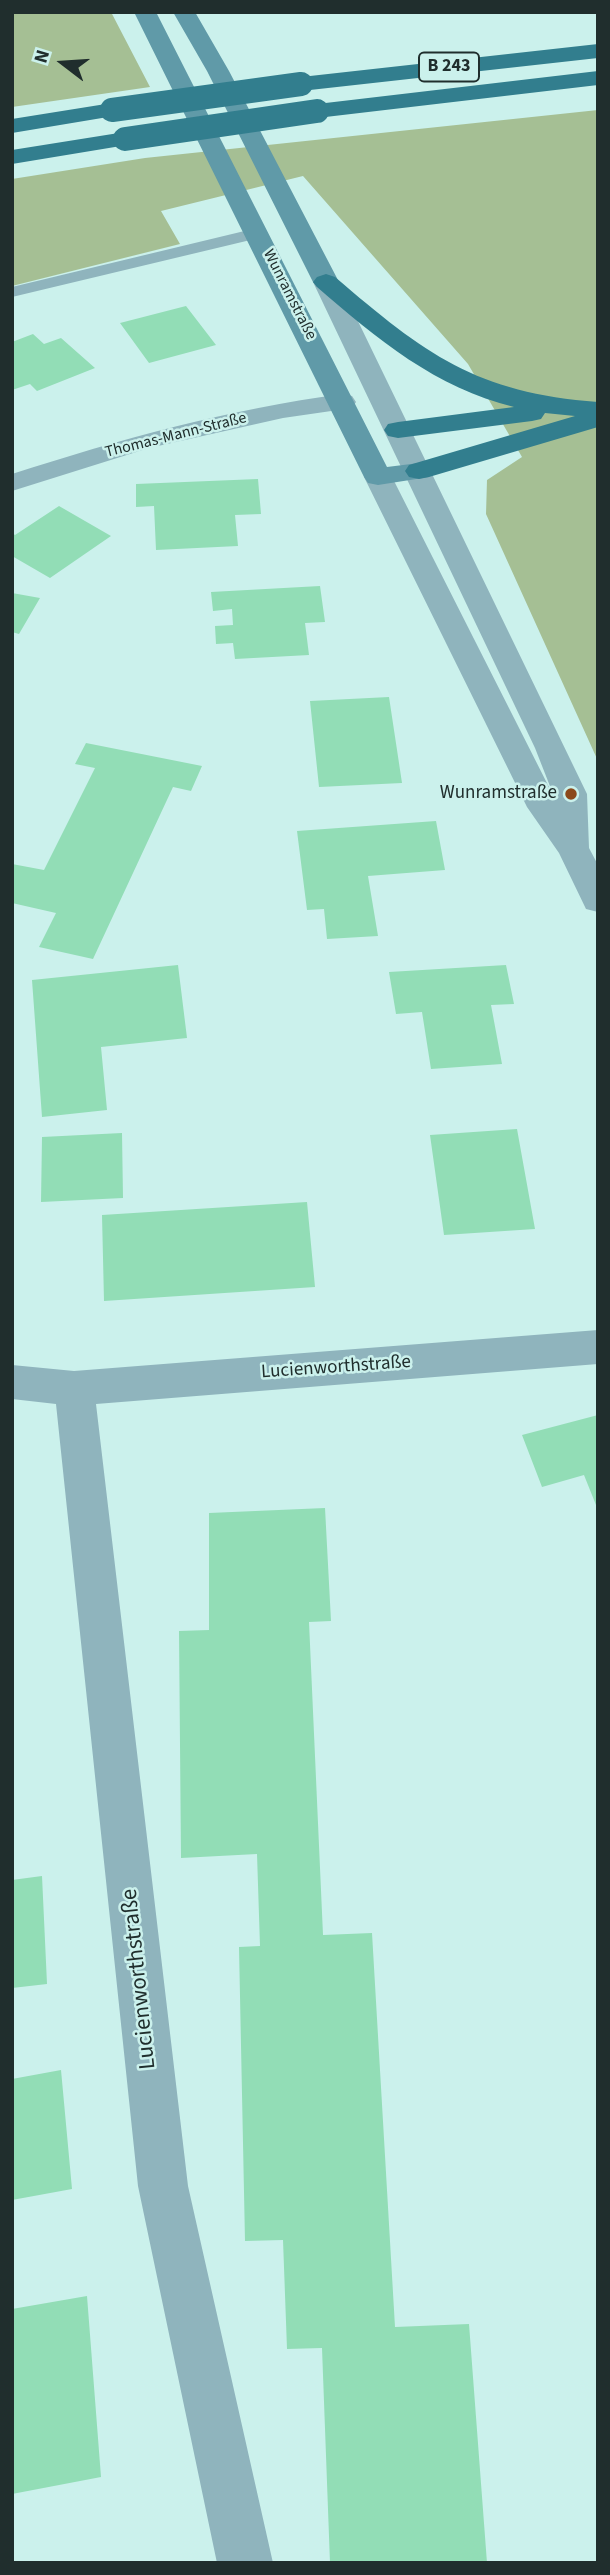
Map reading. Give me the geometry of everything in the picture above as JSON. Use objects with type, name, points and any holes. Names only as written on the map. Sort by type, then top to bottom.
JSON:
[{"type":"highway","name":"B 243","points":[[12,127],[301,84],[598,51]]},
{"type":"highway","name":"B 243","points":[[12,157],[317,111],[598,78]]},
{"type":"highway","points":[[445,95],[598,98]]},
{"type":"highway","points":[[326,282],[381,331],[449,376],[491,394],[566,409]]},
{"type":"highway","points":[[398,430],[566,409],[598,410]]},
{"type":"highway","points":[[419,471],[598,418]]},
{"type":"main road","name":"Wunramstraße","points":[[145,12],[344,402],[378,477]]},
{"type":"main road","name":"Wunramstraße","points":[[184,12],[218,71],[326,282]]},
{"type":"main road","points":[[378,477],[419,471]]},
{"type":"street","name":"Wunramstraße","points":[[326,282],[551,748],[571,794],[573,848]]},
{"type":"street","name":"Thomas-Mann-Straße","points":[[12,483],[142,441],[283,411],[344,402]]},
{"type":"street","points":[[360,438],[398,430]]},
{"type":"street","name":"Wunramstraße","points":[[378,477],[543,807],[573,848],[598,900]]},
{"type":"street","name":"Lucienworthstraße","points":[[12,1382],[74,1388],[598,1347]]},
{"type":"street","name":"Lucienworthstraße","points":[[74,1388],[163,2186],[245,2563]]},
{"type":"lane","points":[[12,292],[257,233]]},
{"type":"green space","points":[[12,12],[111,12],[150,87],[12,107]]},
{"type":"green space","points":[[598,110],[598,761],[486,514],[487,480],[522,457],[468,364],[303,176],[161,211],[180,244],[12,286],[12,179],[145,158]]},
{"type":"building","points":[[186,306],[216,345],[149,363],[120,323]]},
{"type":"building","points":[[33,334],[44,344],[61,338],[95,368],[37,391],[30,384],[12,390],[12,342]]},
{"type":"building","points":[[258,479],[261,514],[235,515],[238,546],[156,550],[154,506],[136,507],[136,484]]},
{"type":"building","points":[[59,506],[111,536],[50,578],[12,556],[12,533],[15,535]]},
{"type":"building","points":[[320,586],[325,622],[305,623],[309,655],[235,659],[233,643],[216,644],[215,626],[233,625],[232,609],[213,611],[211,592]]},
{"type":"building","points":[[12,593],[40,598],[19,634],[12,632]]},
{"type":"building","points":[[389,697],[402,783],[319,787],[310,701]]},
{"type":"building","points":[[86,743],[202,766],[191,791],[173,787],[93,959],[39,947],[56,913],[12,903],[12,864],[44,870],[95,768],[75,764]]},
{"type":"building","points":[[436,821],[445,870],[368,876],[378,936],[327,939],[324,909],[307,910],[297,831]]},
{"type":"building","points":[[178,965],[187,1038],[101,1047],[107,1110],[42,1117],[32,980]]},
{"type":"building","points":[[506,965],[514,1004],[491,1005],[502,1064],[431,1069],[422,1012],[396,1014],[389,972]]},
{"type":"building","points":[[517,1129],[535,1229],[444,1235],[430,1135]]},
{"type":"building","points":[[122,1133],[123,1198],[41,1202],[42,1137]]},
{"type":"building","points":[[307,1202],[315,1287],[104,1301],[102,1215]]},
{"type":"building","points":[[598,1415],[598,1510],[584,1475],[542,1487],[522,1435]]},
{"type":"building","points":[[325,1508],[331,1621],[309,1622],[323,1935],[372,1933],[395,2327],[469,2324],[487,2563],[330,2563],[322,2348],[287,2349],[283,2240],[245,2241],[239,1947],[260,1946],[257,1854],[181,1858],[179,1631],[209,1630],[209,1513]]},
{"type":"building","points":[[42,1876],[47,1984],[12,1988],[12,1880]]},
{"type":"building","points":[[61,2070],[72,2189],[12,2200],[12,2079]]},
{"type":"building","points":[[87,2296],[101,2477],[12,2494],[12,2309]]},
{"type":"place","name":"Wunramstraße","points":[[571,794]]}]
